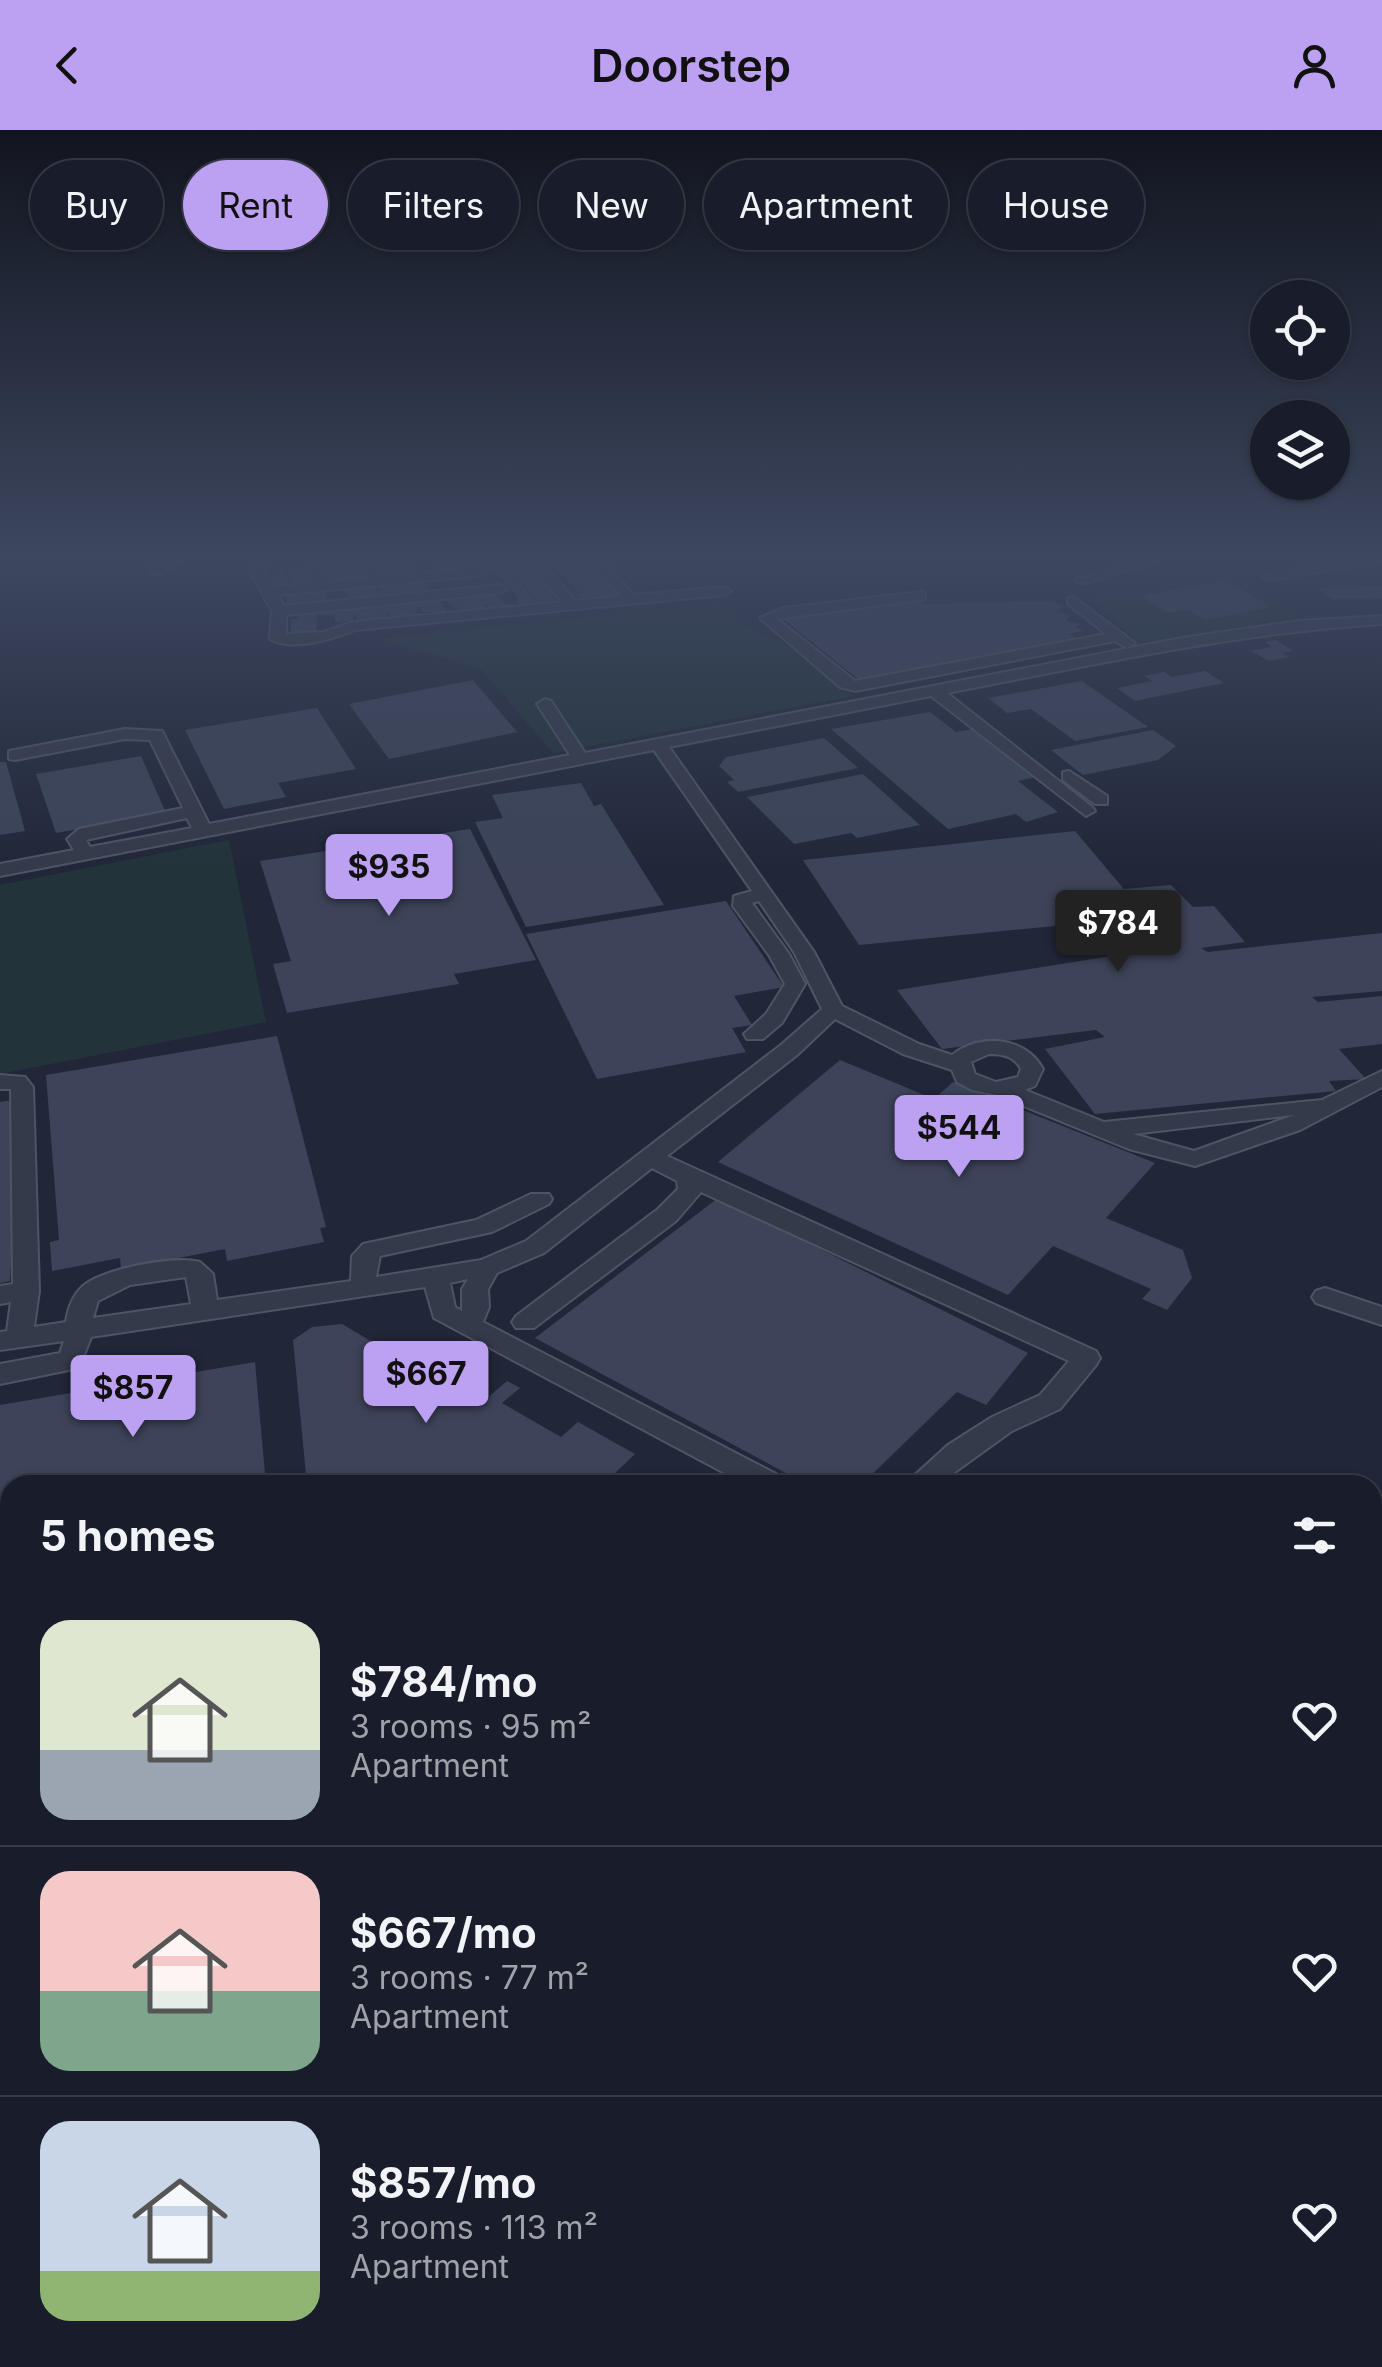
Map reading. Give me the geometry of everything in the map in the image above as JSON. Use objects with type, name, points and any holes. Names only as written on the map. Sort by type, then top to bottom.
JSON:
[{"type":"street","points":[[817,659],[846,684],[860,686],[997,659]]},
{"type":"street","points":[[0,870],[1100,659]]},
{"type":"street","points":[[860,686],[879,703]]},
{"type":"street","points":[[945,690],[1094,806]]},
{"type":"street","points":[[545,704],[581,760]]},
{"type":"street","points":[[15,755],[125,734],[156,735],[203,832]]},
{"type":"street","points":[[659,745],[804,952],[833,1010],[910,1049],[959,1065],[972,1082],[1002,1089],[1152,1149],[1194,1158],[1292,1124],[1382,1078]]},
{"type":"street","points":[[85,854],[76,839],[85,834],[194,812]]},
{"type":"street","points":[[755,1034],[774,1018],[795,984],[780,954],[742,906],[741,900],[764,893]]},
{"type":"street","points":[[0,1082],[17,1082],[22,1087],[10,1339],[487,1267],[535,1247],[789,1050],[833,1010]]},
{"type":"street","points":[[959,1065],[964,1054],[979,1048],[999,1047],[1018,1053],[1030,1064],[1031,1076],[1021,1085],[1002,1089]]},
{"type":"street","points":[[1101,1129],[1191,1122],[1339,1102]]},
{"type":"street","points":[[652,1158],[1086,1358],[1050,1402],[972,1442],[931,1475]]},
{"type":"street","points":[[525,1322],[668,1214],[690,1190],[690,1177]]},
{"type":"street","points":[[363,1287],[365,1256],[372,1250],[484,1226],[540,1199]]},
{"type":"street","points":[[469,1324],[476,1308],[475,1289],[487,1267]]},
{"type":"street","points":[[0,1374],[70,1361],[81,1310],[91,1290],[108,1282],[191,1268],[200,1274],[205,1310]]},
{"type":"street","points":[[436,1276],[443,1312],[753,1475]]},
{"type":"street","points":[[1325,1297],[1382,1316]]},
{"type":"shaded area","points":[[448,659],[805,659],[853,696],[553,753],[481,669]]},
{"type":"shaded area","points":[[229,840],[266,1022],[0,1074],[0,885]]},
{"type":"building","points":[[834,659],[989,659],[863,683]]},
{"type":"building","points":[[1205,671],[1224,683],[1135,701],[1117,688],[1152,681],[1144,676],[1164,672],[1172,677]]},
{"type":"building","points":[[473,680],[517,732],[389,759],[349,704]]},
{"type":"building","points":[[1082,681],[1148,727],[1075,741],[1031,709],[1007,713],[988,698]]},
{"type":"building","points":[[317,708],[356,769],[278,783],[286,797],[224,809],[185,730]]},
{"type":"building","points":[[930,712],[956,732],[978,728],[1041,776],[1018,781],[1058,812],[1026,822],[1016,814],[948,829],[831,729]]},
{"type":"building","points":[[1153,730],[1176,746],[1158,760],[1083,775],[1051,750]]},
{"type":"building","points":[[824,738],[858,768],[738,792],[727,782],[734,780],[719,766],[726,757]]},
{"type":"building","points":[[141,756],[166,813],[56,833],[36,774]]},
{"type":"building","points":[[0,762],[6,762],[25,831],[0,835]]},
{"type":"building","points":[[863,774],[920,825],[857,838],[851,833],[794,844],[747,797]]},
{"type":"building","points":[[581,783],[594,806],[601,804],[664,905],[526,927],[475,822],[503,818],[492,795]]},
{"type":"building","points":[[470,829],[536,960],[454,974],[459,984],[287,1013],[273,964],[291,961],[260,861]]},
{"type":"building","points":[[1075,831],[1124,889],[1171,885],[1193,907],[1214,906],[1245,942],[1201,948],[1208,952],[1382,933],[1382,991],[1312,997],[1318,1002],[1382,996],[1382,1044],[1339,1049],[1366,1079],[1329,1081],[1336,1091],[1095,1114],[1045,1049],[1105,1037],[1096,1030],[942,1049],[897,990],[1124,954],[1096,922],[859,945],[803,860]]},
{"type":"building","points":[[726,901],[784,987],[734,996],[752,1025],[732,1028],[746,1052],[597,1079],[526,934]]},
{"type":"building","points":[[277,1036],[326,1227],[320,1228],[324,1242],[227,1261],[225,1249],[121,1269],[120,1258],[52,1271],[50,1242],[59,1240],[46,1075]]},
{"type":"building","points":[[840,1060],[934,1099],[953,1082],[1155,1163],[1106,1218],[1183,1250],[1192,1278],[1167,1310],[1142,1299],[1151,1289],[1053,1246],[1008,1295],[718,1162]]},
{"type":"building","points":[[20,1099],[10,1281],[0,1283],[0,1102]]},
{"type":"building","points":[[718,1198],[1028,1353],[986,1405],[957,1392],[871,1475],[789,1475],[535,1338]]},
{"type":"building","points":[[342,1324],[479,1405],[507,1381],[520,1388],[502,1403],[561,1437],[578,1422],[635,1454],[615,1473],[618,1475],[306,1475],[293,1340],[312,1327]]},
{"type":"building","points":[[255,1362],[265,1475],[0,1475],[0,1405]]}]
